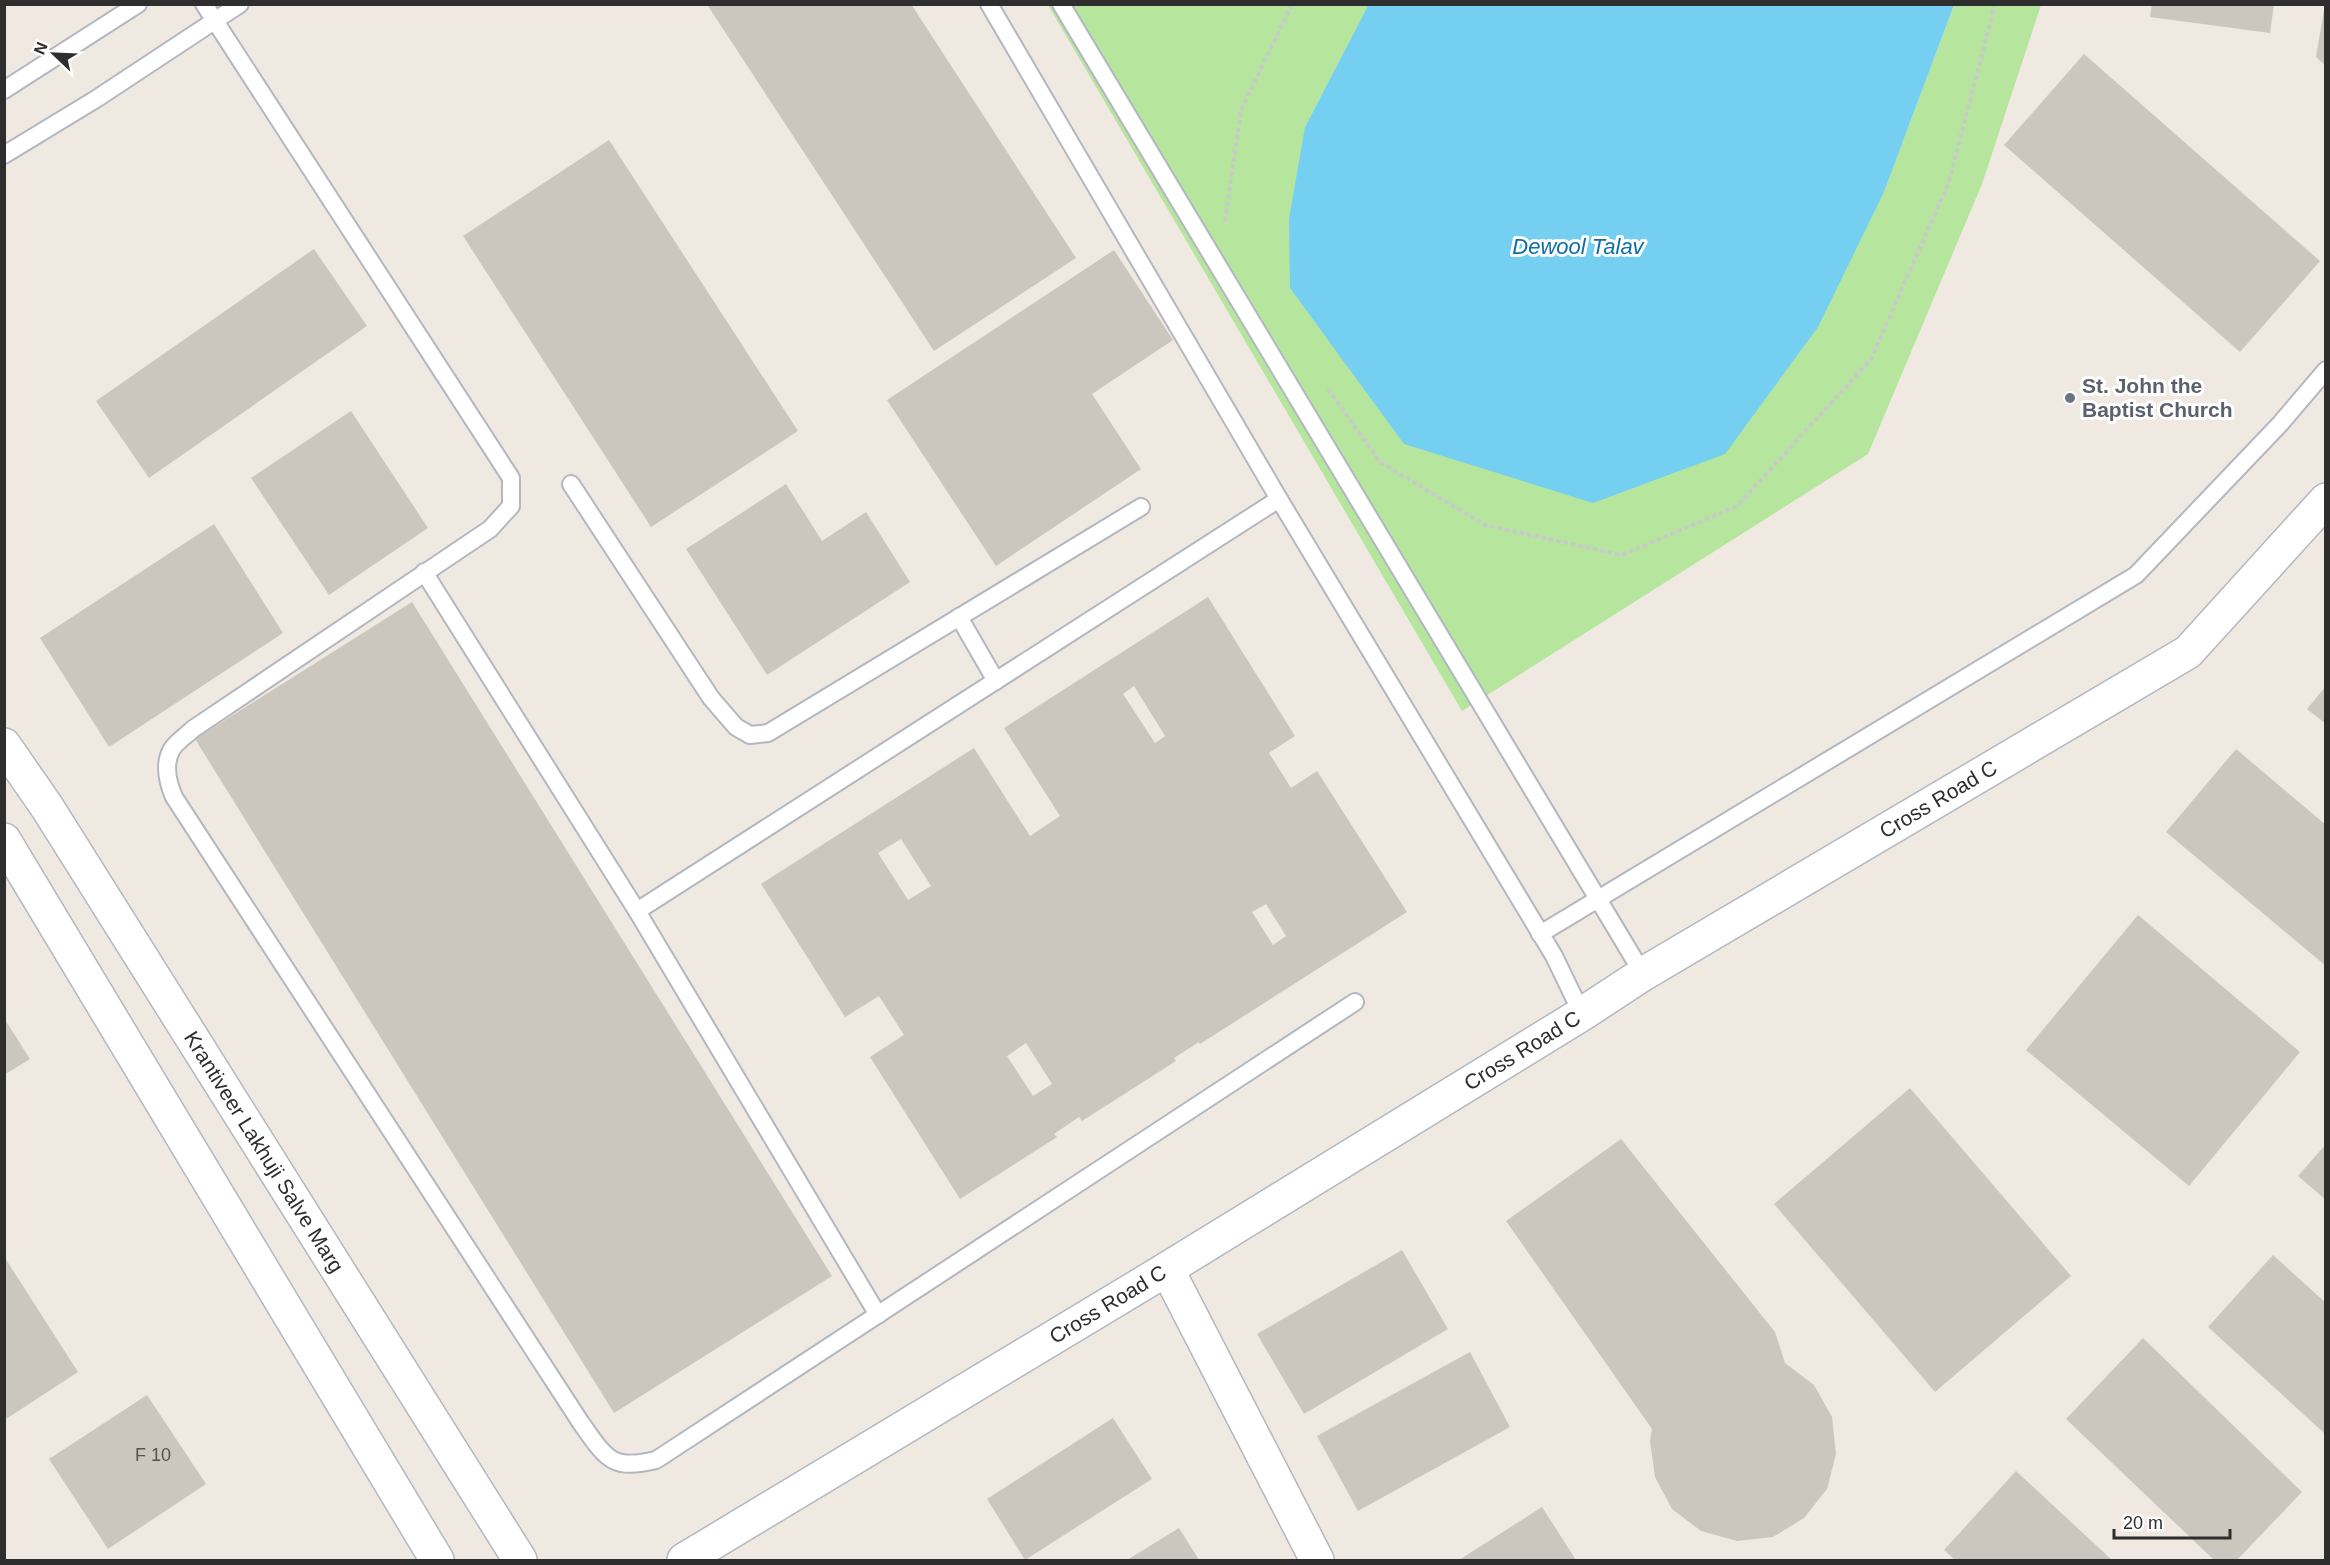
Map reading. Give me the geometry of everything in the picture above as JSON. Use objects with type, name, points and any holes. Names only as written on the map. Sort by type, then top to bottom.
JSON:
[{"type":"main road","name":"Cross Road C","points":[[684,1560],[1167,1269],[1644,974],[2188,652],[2325,500]]},
{"type":"main road","name":"Krantiveer Lakhuji Salve Marg","points":[[4,745],[47,807],[520,1560]]},
{"type":"main road","points":[[4,840],[437,1560]]},
{"type":"main road","points":[[1167,1269],[1317,1560]]},
{"type":"lane","points":[[4,90],[138,4]]},
{"type":"lane","points":[[204,4],[511,478],[511,506],[490,529],[193,729],[172,749],[167,769],[174,797],[581,1424],[600,1449],[620,1464],[636,1465],[656,1460],[1355,1002]]},
{"type":"lane","points":[[4,155],[96,99],[240,4]]},
{"type":"lane","points":[[989,4],[1279,499],[1540,934],[1582,1014]]},
{"type":"lane","points":[[1061,4],[1644,974]]},
{"type":"lane","points":[[1540,934],[2136,575],[2280,424],[2325,370]]},
{"type":"lane","points":[[571,484],[711,698],[736,727],[750,735],[768,732],[1141,507]]},
{"type":"lane","points":[[637,911],[1279,499]]},
{"type":"lane","points":[[424,572],[637,911],[878,1315]]},
{"type":"lane","points":[[959,617],[996,681]]},
{"type":"path","points":[[1224,232],[1241,110],[1292,4]]},
{"type":"path","points":[[1326,386],[1380,462],[1485,525],[1622,555],[1737,506],[1871,358],[1949,183],[1995,4]]},
{"type":"green space","points":[[1048,5],[1369,5],[1305,127],[1884,192],[1954,5],[2041,5],[1982,184],[1868,454],[1462,711]]},
{"type":"water","name":"Dewool Talav","points":[[1369,4],[1954,5],[1884,192],[1818,327],[1725,454],[1593,503],[1404,444],[1290,288],[1289,219],[1305,127]]},
{"type":"building","points":[[710,4],[911,4],[1076,258],[934,351],[708,6]]},
{"type":"building","points":[[2152,4],[2274,4],[2270,33],[2150,17]]},
{"type":"building","points":[[2324,10],[2326,10],[2326,66],[2316,57]]},
{"type":"building","points":[[2084,54],[2320,261],[2240,352],[2004,145]]},
{"type":"building","points":[[609,140],[798,431],[651,527],[463,236]]},
{"type":"building","points":[[314,249],[367,326],[149,478],[96,401]]},
{"type":"building","points":[[1114,250],[1173,340],[1092,394],[1141,469],[996,566],[887,400]]},
{"type":"building","points":[[351,411],[428,528],[329,595],[251,478]]},
{"type":"building","points":[[786,484],[822,541],[866,512],[910,582],[767,675],[686,549]]},
{"type":"building","points":[[214,524],[283,633],[109,747],[40,638]]},
{"type":"building","points":[[1208,597],[1295,736],[1269,753],[1291,788],[1317,771],[1407,912],[1200,1044],[1199,1042],[1174,1058],[1176,1061],[1082,1121],[1079,1117],[1054,1134],[1057,1137],[960,1199],[870,1057],[904,1035],[879,996],[845,1017],[761,884],[974,748],[1030,836],[1060,816],[1004,728]],"holes":[[[1134,686],[1165,736],[1155,743],[1123,694]],[[901,839],[931,886],[908,900],[878,853]],[[1266,904],[1286,936],[1273,945],[1252,912]],[[1026,1043],[1052,1084],[1033,1096],[1007,1056]]]},
{"type":"building","points":[[412,602],[832,1276],[614,1413],[195,739]]},
{"type":"building","points":[[2326,686],[2326,724],[2307,709]]},
{"type":"building","points":[[2236,749],[2326,825],[2326,966],[2166,832]]},
{"type":"building","points":[[2138,915],[2300,1052],[2189,1186],[2026,1050]]},
{"type":"building","points":[[4,1018],[30,1059],[4,1075]]},
{"type":"building","points":[[1910,1088],[2071,1276],[1935,1392],[1774,1204]]},
{"type":"building","points":[[1621,1139],[1775,1332],[1785,1363],[1814,1385],[1832,1417],[1836,1454],[1827,1489],[1804,1518],[1773,1537],[1737,1541],[1701,1531],[1672,1509],[1655,1477],[1650,1441],[1652,1429],[1506,1221]]},
{"type":"building","points":[[2326,1144],[2326,1200],[2298,1176]]},
{"type":"building","points":[[1402,1250],[1448,1329],[1304,1414],[1257,1334]]},
{"type":"building","points":[[2273,1255],[2326,1303],[2324,1433],[2208,1327]]},
{"type":"building","points":[[5,1258],[78,1372],[6,1419],[5,1416]]},
{"type":"building","points":[[2143,1338],[2302,1492],[2237,1560],[2214,1560],[2066,1419]]},
{"type":"building","points":[[1470,1352],[1510,1427],[1358,1511],[1317,1436]]},
{"type":"building","points":[[147,1395],[206,1484],[108,1549],[49,1459]]},
{"type":"building","points":[[1113,1418],[1152,1479],[1025,1560],[987,1499]]},
{"type":"building","points":[[2016,1471],[2112,1560],[1955,1560],[1944,1550]]},
{"type":"building","points":[[1542,1507],[1576,1560],[1459,1560]]},
{"type":"building","points":[[1179,1528],[1199,1560],[1127,1560]]},
{"type":"place","name":"St. John the Baptist Church","points":[[2070,398]]}]
